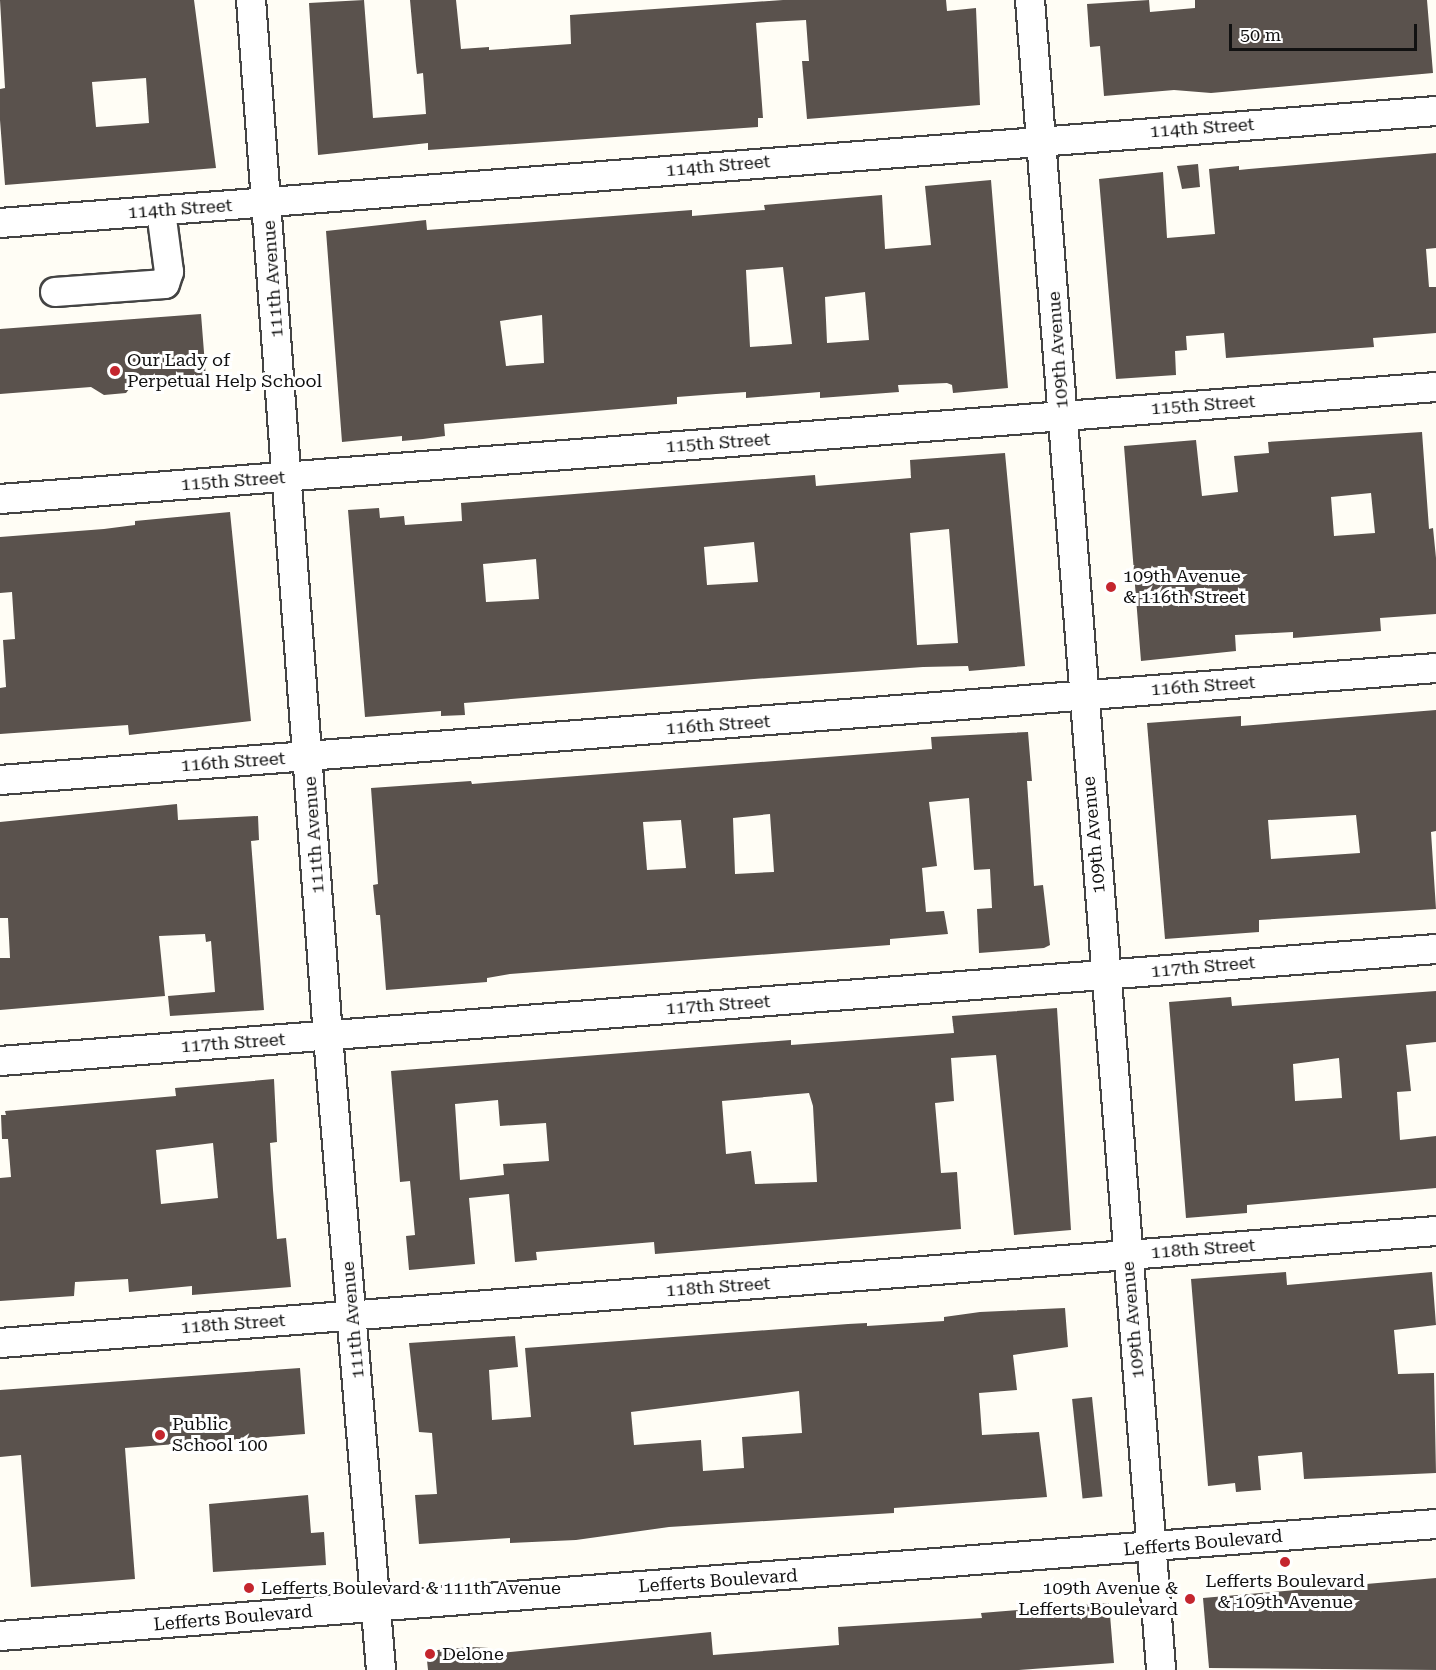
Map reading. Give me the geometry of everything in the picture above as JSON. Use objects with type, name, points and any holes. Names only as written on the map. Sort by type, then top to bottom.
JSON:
[{"type":"street","name":"111th Avenue","points":[[251,0],[328,1036],[381,1670]]},
{"type":"street","name":"109th Avenue","points":[[1030,0],[1161,1670]]},
{"type":"street","name":"114th Street","points":[[0,223],[1436,111]]},
{"type":"street","points":[[55,292],[165,284],[169,272],[160,211]]},
{"type":"street","name":"115th Street","points":[[0,499],[1436,387]]},
{"type":"street","name":"116th Street","points":[[0,780],[1436,668]]},
{"type":"street","name":"117th Street","points":[[0,1061],[1436,949]]},
{"type":"street","name":"118th Street","points":[[0,1342],[1436,1231]]},
{"type":"street","name":"Lefferts Boulevard","points":[[0,1636],[1436,1524]]},
{"type":"building","points":[[0,0],[194,0],[216,168],[5,185],[0,89],[5,88]],"holes":[[[146,78],[149,123],[96,127],[92,82]]]},
{"type":"building","points":[[364,0],[373,118],[426,114],[423,73],[417,74],[410,0],[456,0],[461,49],[489,47],[489,50],[571,44],[570,15],[783,0],[946,0],[947,11],[976,8],[980,105],[807,119],[802,61],[809,61],[806,20],[767,22],[756,23],[763,118],[758,118],[758,127],[428,150],[428,143],[318,155],[309,3]]},
{"type":"building","points":[[1149,0],[1150,12],[1195,8],[1195,0],[1427,0],[1433,73],[1211,93],[1174,90],[1104,96],[1100,46],[1090,47],[1087,4]]},
{"type":"building","points":[[1436,153],[1436,248],[1426,249],[1429,287],[1436,287],[1436,333],[1373,338],[1374,347],[1226,358],[1224,333],[1186,336],[1187,350],[1175,351],[1176,375],[1116,379],[1099,179],[1163,172],[1167,238],[1215,234],[1209,169],[1239,166],[1239,170]]},
{"type":"building","points":[[1198,164],[1200,187],[1182,189],[1177,166]]},
{"type":"building","points":[[991,180],[1008,388],[953,393],[952,385],[947,383],[898,385],[899,392],[820,398],[820,392],[746,398],[746,392],[677,397],[677,404],[444,424],[445,436],[423,439],[402,441],[402,436],[342,442],[326,231],[426,220],[427,230],[692,210],[692,216],[765,210],[764,205],[882,195],[885,249],[931,245],[925,186]],"holes":[[[783,267],[792,344],[750,347],[746,270]],[[865,292],[869,340],[827,343],[825,297]],[[542,315],[544,363],[506,366],[500,321]]]},
{"type":"building","points":[[201,314],[206,378],[133,384],[126,393],[104,395],[91,387],[0,394],[0,329]]},
{"type":"building","points":[[1422,432],[1429,529],[1433,528],[1436,558],[1436,614],[1380,618],[1381,631],[1293,638],[1293,632],[1235,635],[1236,651],[1141,661],[1124,446],[1196,440],[1202,496],[1238,492],[1234,456],[1269,453],[1268,442]],"holes":[[[1371,493],[1375,533],[1334,536],[1331,497]]]},
{"type":"building","points":[[1005,453],[1025,666],[969,671],[968,666],[923,667],[754,679],[464,703],[465,715],[441,716],[441,711],[365,717],[348,510],[379,508],[380,518],[404,516],[405,525],[462,521],[461,503],[815,475],[816,486],[911,478],[910,460]],"holes":[[[949,529],[958,643],[917,645],[910,533]],[[754,542],[758,582],[707,585],[704,547]],[[536,559],[539,599],[486,602],[483,564]]]},
{"type":"building","points":[[230,512],[251,721],[129,735],[128,725],[0,734],[0,688],[6,687],[3,640],[15,639],[12,592],[0,593],[0,537],[104,529],[135,525],[135,521]]},
{"type":"building","points":[[1436,710],[1436,831],[1431,832],[1436,909],[1259,920],[1259,932],[1165,939],[1147,723],[1241,716],[1241,726]],"holes":[[[1356,815],[1360,853],[1271,859],[1268,820]]]},
{"type":"building","points":[[1028,732],[1032,781],[1027,781],[1034,886],[1043,885],[1050,945],[1044,948],[979,953],[977,909],[992,908],[990,869],[974,870],[969,798],[929,802],[937,866],[922,868],[926,912],[944,911],[948,934],[890,939],[890,945],[510,974],[487,978],[487,982],[386,990],[380,915],[376,915],[373,885],[378,884],[371,788],[471,781],[472,784],[932,749],[931,737]],"holes":[[[770,814],[774,872],[735,874],[733,818]],[[681,820],[686,868],[647,870],[643,822]]]},
{"type":"building","points":[[177,804],[178,820],[258,816],[259,840],[251,841],[264,1010],[170,1016],[168,996],[215,992],[211,941],[206,942],[205,934],[159,936],[165,996],[0,1010],[0,958],[10,958],[8,918],[0,918],[0,822]]},
{"type":"building","points":[[1436,991],[1436,1042],[1406,1045],[1411,1091],[1397,1092],[1400,1140],[1436,1136],[1436,1188],[1247,1205],[1247,1213],[1186,1218],[1169,1002],[1231,997],[1232,1006]],"holes":[[[1339,1058],[1342,1098],[1295,1101],[1293,1064]]]},
{"type":"building","points":[[1057,1008],[1071,1230],[1014,1235],[996,1055],[951,1058],[954,1101],[935,1103],[941,1173],[957,1172],[961,1229],[655,1254],[654,1242],[536,1252],[537,1260],[515,1262],[509,1194],[469,1198],[475,1264],[409,1270],[406,1236],[415,1235],[410,1181],[400,1182],[391,1071],[791,1040],[791,1045],[954,1033],[952,1016]],"holes":[[[809,1093],[813,1106],[817,1182],[755,1184],[751,1151],[726,1154],[722,1101]],[[498,1100],[500,1126],[546,1123],[549,1161],[503,1164],[504,1175],[460,1180],[455,1104]]]},
{"type":"building","points":[[274,1079],[277,1142],[270,1143],[277,1239],[286,1238],[291,1287],[192,1295],[192,1286],[129,1292],[128,1279],[75,1282],[74,1296],[0,1301],[0,1178],[11,1177],[8,1139],[2,1139],[1,1115],[6,1115],[5,1111],[176,1096],[175,1088]],"holes":[[[213,1143],[218,1198],[161,1204],[156,1150]]]},
{"type":"building","points":[[1286,1272],[1287,1285],[1432,1272],[1436,1325],[1394,1330],[1398,1374],[1434,1373],[1436,1473],[1304,1479],[1302,1452],[1258,1456],[1261,1490],[1236,1492],[1235,1483],[1208,1486],[1191,1279]]},
{"type":"building","points":[[1065,1308],[1068,1347],[1013,1355],[1017,1390],[979,1393],[982,1435],[1039,1432],[1047,1497],[894,1508],[894,1513],[669,1527],[576,1540],[510,1543],[510,1538],[419,1544],[415,1495],[437,1494],[432,1433],[419,1432],[409,1343],[515,1336],[518,1367],[489,1370],[492,1420],[531,1417],[525,1348],[848,1324],[867,1323],[867,1326],[944,1321],[944,1317],[980,1312]],"holes":[[[799,1391],[802,1433],[742,1437],[744,1468],[703,1471],[701,1440],[634,1445],[631,1412]]]},
{"type":"building","points":[[300,1368],[305,1434],[125,1448],[135,1579],[31,1587],[21,1455],[0,1457],[0,1390]]},
{"type":"building","points":[[1092,1397],[1102,1496],[1083,1499],[1072,1399]]},
{"type":"building","points":[[308,1495],[311,1533],[324,1532],[326,1565],[213,1572],[209,1504]]},
{"type":"building","points":[[1436,1578],[1436,1670],[1209,1668],[1203,1598]]},
{"type":"building","points":[[1109,1603],[1114,1663],[1019,1670],[428,1670],[426,1651],[471,1647],[489,1648],[490,1654],[711,1632],[713,1655],[839,1645],[838,1627],[982,1618],[981,1613]]},
{"type":"place","name":"Our Lady of Perpetual Help School","points":[[115,371]]},
{"type":"place","name":"109th Avenue & 116th Street","points":[[1111,587]]},
{"type":"place","name":"Public School 100","points":[[160,1435]]},
{"type":"place","name":"Lefferts Boulevard & 109th Avenue","points":[[1285,1562]]},
{"type":"place","name":"Lefferts Boulevard & 111th Avenue","points":[[249,1588]]},
{"type":"place","name":"109th Avenue & Lefferts Boulevard","points":[[1190,1599]]},
{"type":"place","name":"Delone","points":[[430,1654]]}]
